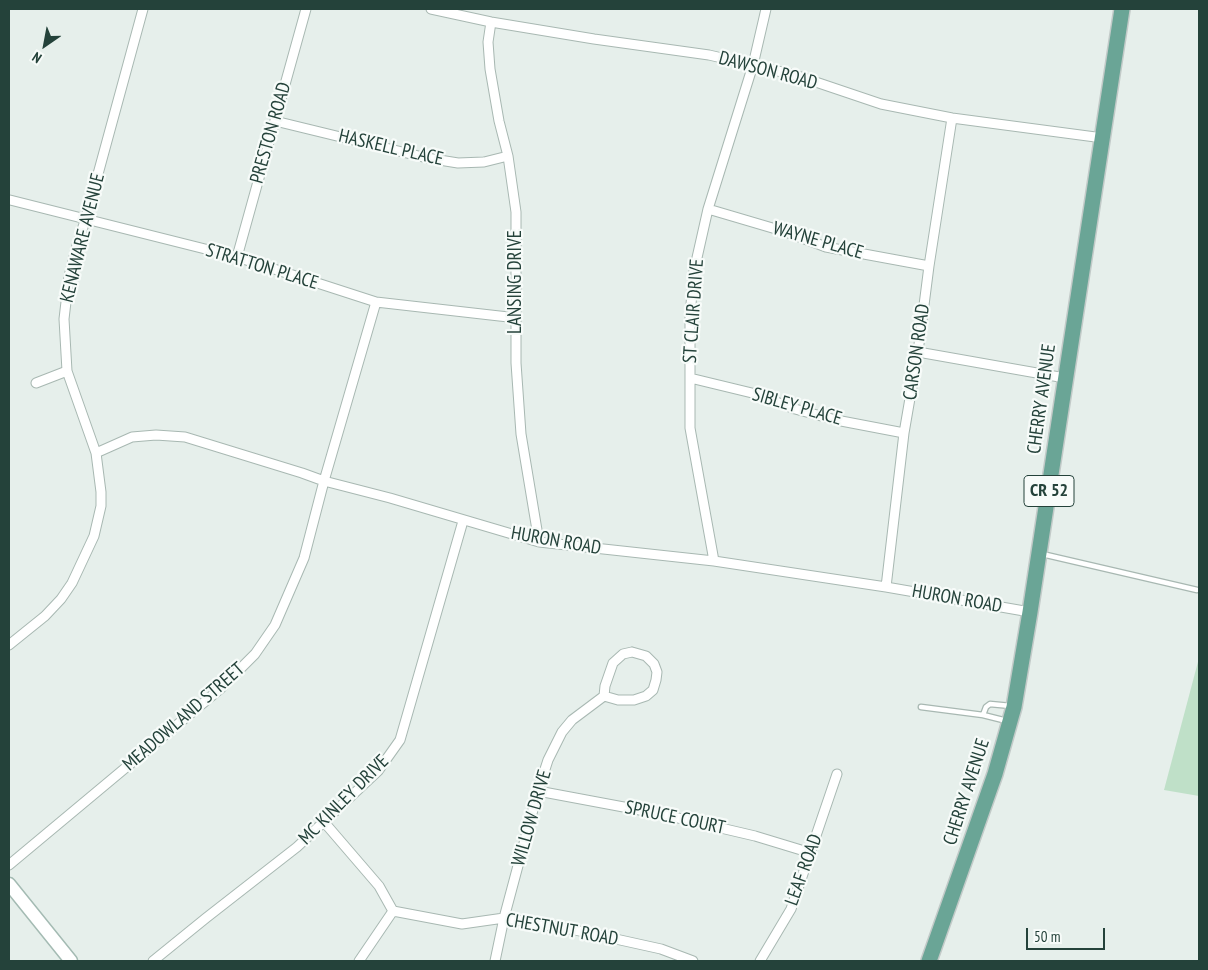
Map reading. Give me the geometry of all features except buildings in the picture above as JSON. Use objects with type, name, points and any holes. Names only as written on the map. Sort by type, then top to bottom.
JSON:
[{"type":"main road","name":"CHERRY AVENUE","points":[[929,961],[996,774],[1011,722],[1030,612],[1122,9]]},
{"type":"main road","points":[[9,884],[71,961]]},
{"type":"street","name":"KENAWARE AVENUE","points":[[9,645],[45,616],[61,599],[84,560],[94,536],[101,492],[96,453],[67,371],[64,319],[69,276],[76,245],[86,218],[143,9]]},
{"type":"street","name":"PRESTON ROAD","points":[[237,257],[306,9]]},
{"type":"street","name":"DAWSON ROAD","points":[[431,9],[490,22],[709,55],[795,75],[881,104],[952,118],[1103,138]]},
{"type":"street","name":"ST CLAIR DRIVE","points":[[714,561],[690,428],[690,315],[694,271],[708,209],[753,65],[766,9]]},
{"type":"street","name":"LANSING DRIVE","points":[[490,22],[488,42],[490,69],[499,121],[508,156],[516,212],[516,363],[522,434],[539,542]]},
{"type":"street","name":"CARSON ROAD","points":[[886,587],[904,433],[918,352],[952,118]]},
{"type":"street","name":"HASKELL PLACE","points":[[275,121],[427,158],[458,163],[484,162],[508,156]]},
{"type":"street","name":"STRATTON PLACE","points":[[10,200],[237,257],[376,302],[517,318]]},
{"type":"street","name":"WAYNE PLACE","points":[[708,209],[786,232],[826,247],[929,266]]},
{"type":"street","name":"MEADOWLAND STREET","points":[[9,865],[220,689],[255,654],[275,625],[304,558],[324,481],[376,302]]},
{"type":"street","points":[[918,352],[1065,378]]},
{"type":"street","points":[[36,383],[67,371]]},
{"type":"street","name":"SIBLEY PLACE","points":[[690,378],[752,393],[794,409],[904,433]]},
{"type":"street","name":"HURON ROAD","points":[[96,453],[132,437],[156,435],[185,437],[324,481],[390,498],[539,542],[714,561],[886,587],[1030,612]]},
{"type":"street","name":"MC KINLEY DRIVE","points":[[153,961],[297,847],[378,772],[400,740],[464,521]]},
{"type":"street","points":[[632,652],[646,656],[654,664],[657,672],[656,680],[653,690],[646,696],[634,700],[618,700],[604,696],[605,686],[613,664],[623,654],[632,652]]},
{"type":"street","name":"WILLOW DRIVE","points":[[495,961],[504,918],[548,760],[562,732],[576,716],[604,696]]},
{"type":"street","name":"LEAF ROAD","points":[[760,961],[791,909],[837,774]]},
{"type":"street","name":"SPRUCE COURT","points":[[538,791],[661,814],[755,836],[811,852]]},
{"type":"street","points":[[324,822],[379,886],[394,911],[359,961]]},
{"type":"street","name":"CHESTNUT ROAD","points":[[394,911],[462,924],[504,918],[575,930],[660,948],[693,961]]},
{"type":"lane","points":[[1039,553],[1197,590]]},
{"type":"lane","points":[[983,714],[986,707],[990,704],[1014,706]]},
{"type":"lane","points":[[921,707],[983,714],[1011,722]]},
{"type":"green space","points":[[1199,658],[1199,796],[1164,790]]}]
